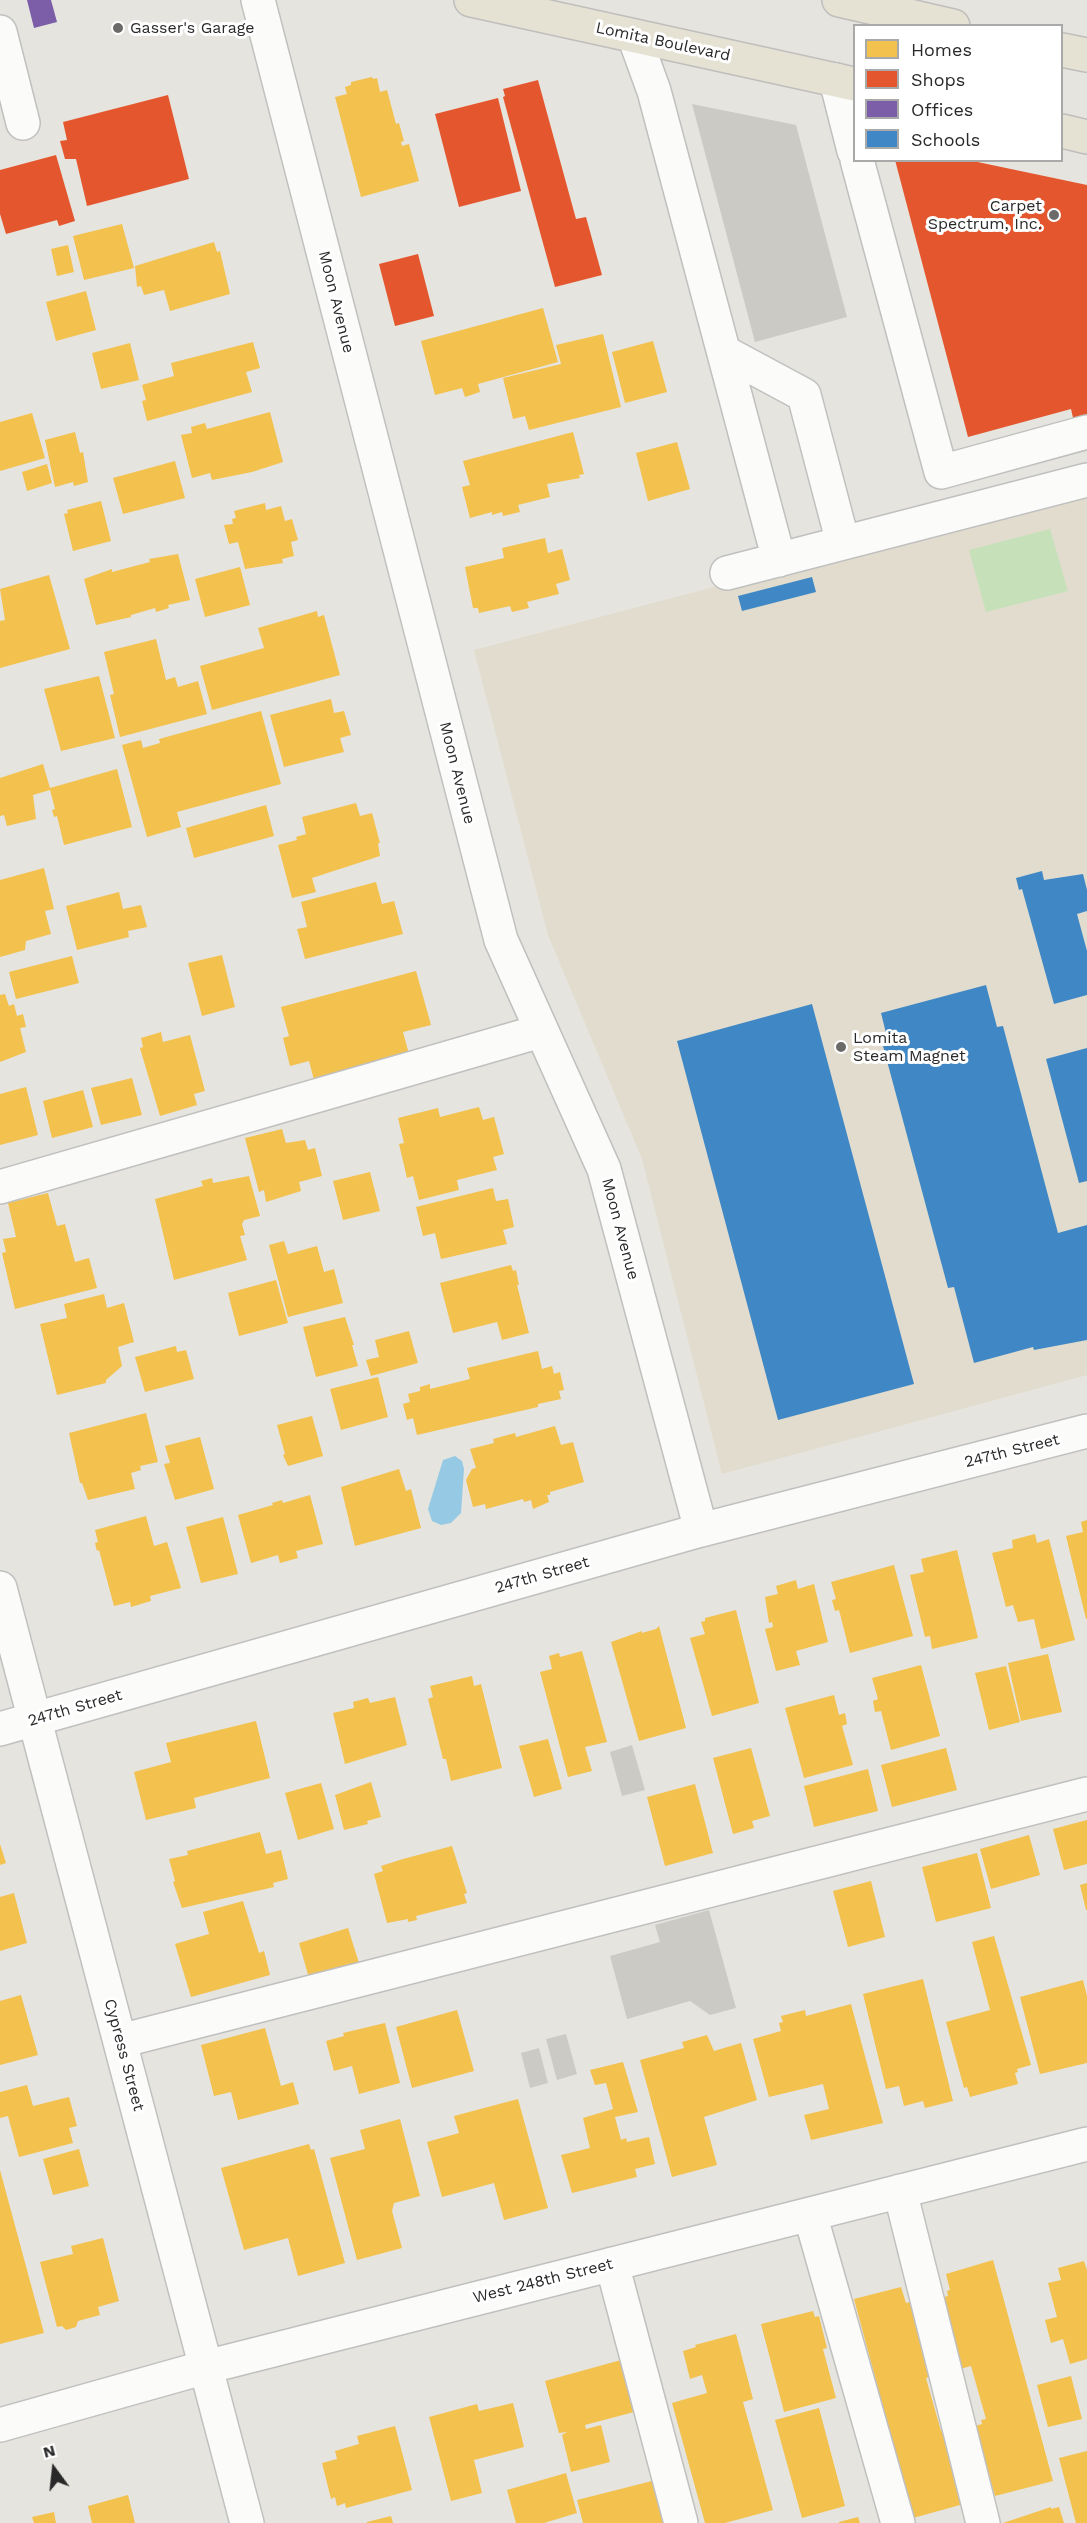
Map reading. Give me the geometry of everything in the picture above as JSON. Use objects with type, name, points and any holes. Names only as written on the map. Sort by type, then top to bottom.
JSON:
[{"type":"main road","points":[[839,0],[944,24]]},
{"type":"main road","name":"Lomita Boulevard","points":[[486,2],[845,82]]},
{"type":"main road","points":[[1063,50],[1087,55]]},
{"type":"main road","points":[[1063,131],[1087,137]]},
{"type":"street","name":"Moon Avenue","points":[[258,0],[501,940],[604,1169],[701,1530]]},
{"type":"street","points":[[0,32],[23,123]]},
{"type":"street","points":[[634,36],[654,91],[779,560]]},
{"type":"street","points":[[845,82],[853,137]]},
{"type":"street","points":[[858,162],[941,472],[1087,432]]},
{"type":"street","points":[[724,352],[804,394],[843,543]]},
{"type":"street","points":[[727,573],[1087,480]]},
{"type":"street","points":[[0,1188],[541,1031]]},
{"type":"street","name":"247th Street","points":[[0,1729],[701,1530],[1087,1431]]},
{"type":"street","name":"Cypress Street","points":[[0,1588],[247,2523]]},
{"type":"street","points":[[120,2041],[1087,1794]]},
{"type":"street","name":"West 248th Street","points":[[0,2425],[206,2367],[1087,2144]]},
{"type":"street","points":[[900,2192],[983,2523]]},
{"type":"street","points":[[810,2214],[898,2523]]},
{"type":"street","points":[[612,2264],[681,2523]]},
{"type":"shaded area","name":"Lomita Steam Magnet","points":[[1087,489],[1087,1375],[722,1474],[642,1159],[548,935],[474,650]]},
{"type":"green space","points":[[1050,529],[1068,591],[986,612],[969,550]]},
{"type":"water","points":[[455,1456],[462,1461],[464,1469],[461,1513],[451,1523],[441,1525],[432,1521],[428,1509],[443,1460]]},
{"type":"building: Homes","points":[[377,78],[380,92],[387,90],[396,124],[399,123],[404,141],[401,142],[402,146],[409,144],[419,181],[361,197],[335,97],[347,94],[345,87],[351,85],[351,82]]},
{"type":"building: Homes","points":[[122,224],[134,268],[84,280],[73,236]]},
{"type":"building: Homes","points":[[214,242],[217,252],[220,251],[230,294],[170,311],[164,290],[144,295],[141,286],[137,287],[135,266]]},
{"type":"building: Homes","points":[[68,245],[74,272],[57,276],[51,249]]},
{"type":"building: Homes","points":[[86,291],[96,330],[56,341],[46,302]]},
{"type":"building: Homes","points":[[543,308],[558,362],[478,384],[480,392],[465,397],[462,388],[435,395],[421,341]]},
{"type":"building: Homes","points":[[603,334],[621,407],[529,430],[525,416],[513,419],[503,378],[561,364],[556,345]]},
{"type":"building: Homes","points":[[653,341],[667,392],[625,403],[612,352]]},
{"type":"building: Homes","points":[[253,342],[260,368],[246,372],[252,392],[147,421],[142,401],[146,400],[142,385],[174,376],[171,363]]},
{"type":"building: Homes","points":[[130,343],[139,380],[101,389],[92,353]]},
{"type":"building: Homes","points":[[270,412],[283,462],[252,472],[212,480],[210,473],[192,478],[181,435],[192,433],[191,427],[205,423],[207,429]]},
{"type":"building: Homes","points":[[32,413],[45,458],[0,471],[0,422]]},
{"type":"building: Homes","points":[[75,432],[80,453],[83,452],[88,482],[74,486],[73,482],[55,487],[45,440]]},
{"type":"building: Homes","points":[[573,432],[584,474],[579,475],[580,478],[547,484],[550,497],[518,505],[520,512],[503,516],[502,512],[492,515],[492,512],[470,518],[462,487],[470,485],[463,461]]},
{"type":"building: Homes","points":[[677,442],[690,489],[648,501],[636,453]]},
{"type":"building: Homes","points":[[175,461],[185,498],[123,514],[113,478]]},
{"type":"building: Homes","points":[[47,464],[52,483],[27,491],[22,472]]},
{"type":"building: Homes","points":[[101,501],[111,541],[73,551],[64,514],[68,513],[67,510]]},
{"type":"building: Homes","points":[[265,503],[266,510],[281,506],[285,521],[292,519],[298,540],[291,542],[294,556],[282,559],[283,563],[245,569],[238,542],[229,544],[224,525],[233,524],[232,519],[236,518],[234,511]]},
{"type":"building: Homes","points":[[545,538],[548,553],[562,549],[570,580],[556,584],[559,594],[527,602],[529,608],[512,612],[510,606],[479,613],[478,608],[473,608],[465,567],[504,558],[502,548]]},
{"type":"building: Homes","points":[[178,554],[190,600],[168,605],[169,608],[156,612],[155,608],[131,615],[131,617],[96,625],[84,579],[112,569],[112,572],[150,562],[149,559]]},
{"type":"building: Homes","points":[[240,567],[250,605],[205,617],[195,579]]},
{"type":"building: Homes","points":[[49,575],[70,649],[0,668],[0,621],[5,620],[0,589]]},
{"type":"building: Homes","points":[[317,611],[318,617],[324,615],[340,675],[212,710],[200,666],[264,648],[258,628]]},
{"type":"building: Homes","points":[[156,639],[166,680],[175,677],[178,687],[198,681],[207,714],[120,737],[110,695],[114,694],[104,652]]},
{"type":"building: Homes","points":[[99,676],[115,738],[61,751],[44,689]]},
{"type":"building: Homes","points":[[331,699],[334,713],[344,711],[351,735],[340,738],[344,752],[284,767],[270,715]]},
{"type":"building: Homes","points":[[261,711],[281,784],[177,812],[181,827],[147,837],[122,745],[141,740],[143,748],[160,743],[159,739]]},
{"type":"building: Homes","points":[[43,764],[50,788],[117,769],[132,827],[64,845],[57,816],[54,817],[52,810],[55,809],[50,790],[33,795],[36,819],[7,826],[4,815],[0,816],[0,778]]},
{"type":"building: Homes","points":[[356,803],[360,816],[372,813],[380,843],[378,843],[380,856],[312,878],[316,892],[292,898],[278,845],[297,840],[296,837],[306,834],[302,817]]},
{"type":"building: Homes","points":[[266,805],[274,836],[194,858],[186,828]]},
{"type":"building: Homes","points":[[44,868],[54,909],[45,911],[51,934],[26,941],[25,950],[0,957],[0,880]]},
{"type":"building: Homes","points":[[376,882],[382,904],[394,901],[403,934],[305,959],[297,929],[307,927],[301,902]]},
{"type":"building: Homes","points":[[119,892],[123,909],[141,905],[147,927],[128,931],[129,937],[77,950],[66,906]]},
{"type":"building: Homes","points":[[222,955],[235,1007],[202,1016],[188,963]]},
{"type":"building: Homes","points":[[72,956],[79,983],[16,999],[9,972]]},
{"type":"building: Homes","points":[[416,971],[431,1025],[403,1032],[409,1054],[314,1080],[309,1061],[290,1066],[283,1038],[289,1036],[281,1007]]},
{"type":"building: Homes","points":[[5,994],[9,1006],[14,1004],[17,1016],[23,1014],[26,1027],[20,1028],[26,1052],[0,1062],[0,995]]},
{"type":"building: Homes","points":[[161,1032],[163,1042],[190,1035],[205,1091],[194,1094],[197,1105],[160,1116],[140,1048],[143,1047],[141,1038]]},
{"type":"building: Homes","points":[[132,1078],[142,1115],[101,1125],[91,1088]]},
{"type":"building: Homes","points":[[26,1087],[38,1135],[0,1145],[0,1094]]},
{"type":"building: Homes","points":[[83,1090],[93,1127],[52,1138],[43,1101]]},
{"type":"building: Homes","points":[[479,1107],[483,1120],[494,1117],[504,1154],[493,1157],[497,1170],[457,1180],[459,1190],[419,1200],[413,1176],[407,1178],[399,1144],[404,1143],[398,1118],[438,1108],[440,1117]]},
{"type":"building: Homes","points":[[282,1129],[286,1143],[305,1140],[308,1150],[315,1148],[322,1176],[299,1182],[301,1191],[266,1202],[264,1190],[259,1192],[245,1138]]},
{"type":"building: Homes","points":[[370,1172],[380,1211],[343,1220],[333,1181]]},
{"type":"building: Homes","points":[[249,1176],[260,1216],[244,1220],[242,1224],[245,1235],[240,1236],[247,1260],[174,1280],[155,1199],[203,1186],[201,1181],[212,1178],[213,1183]]},
{"type":"building: Homes","points":[[493,1188],[496,1201],[508,1199],[514,1227],[503,1230],[507,1244],[441,1259],[435,1233],[423,1236],[416,1207]]},
{"type":"building: Homes","points":[[48,1193],[57,1226],[65,1224],[75,1262],[89,1258],[97,1288],[15,1309],[2,1253],[6,1252],[3,1239],[16,1237],[8,1203]]},
{"type":"building: Homes","points":[[284,1241],[288,1254],[317,1246],[324,1272],[334,1269],[343,1303],[288,1317],[269,1245]]},
{"type":"building: Homes","points":[[511,1265],[513,1271],[516,1270],[519,1285],[517,1285],[529,1333],[502,1340],[497,1322],[453,1333],[440,1283]]},
{"type":"building: Homes","points":[[276,1280],[288,1323],[239,1336],[228,1293]]},
{"type":"building: Homes","points":[[104,1294],[107,1308],[124,1303],[134,1342],[118,1347],[122,1366],[106,1380],[106,1383],[57,1395],[40,1324],[67,1318],[64,1304]]},
{"type":"building: Homes","points":[[345,1317],[358,1366],[316,1377],[303,1327]]},
{"type":"building: Homes","points":[[409,1331],[418,1363],[371,1376],[366,1360],[379,1357],[375,1340]]},
{"type":"building: Homes","points":[[176,1346],[177,1352],[186,1350],[194,1379],[145,1392],[135,1357]]},
{"type":"building: Homes","points":[[538,1351],[542,1369],[552,1366],[554,1374],[560,1372],[564,1390],[559,1391],[561,1399],[538,1404],[538,1407],[417,1435],[413,1418],[407,1420],[403,1404],[410,1402],[408,1394],[420,1391],[420,1387],[430,1384],[430,1389],[470,1379],[467,1368]]},
{"type":"building: Homes","points":[[378,1377],[388,1417],[341,1430],[330,1389]]},
{"type":"building: Homes","points":[[146,1413],[158,1462],[140,1466],[141,1470],[131,1473],[135,1489],[88,1500],[82,1483],[80,1483],[69,1433]]},
{"type":"building: Homes","points":[[312,1416],[323,1456],[288,1466],[283,1455],[285,1454],[277,1425]]},
{"type":"building: Homes","points":[[555,1426],[561,1445],[573,1442],[584,1482],[550,1492],[550,1495],[547,1495],[549,1502],[533,1509],[531,1500],[524,1502],[523,1499],[486,1509],[485,1504],[473,1507],[466,1480],[472,1469],[476,1468],[470,1449],[494,1443],[493,1439],[515,1433],[516,1437]]},
{"type":"building: Homes","points":[[200,1437],[214,1489],[175,1500],[164,1464],[170,1463],[165,1446]]},
{"type":"building: Homes","points":[[399,1469],[406,1491],[411,1489],[421,1528],[355,1546],[341,1487]]},
{"type":"building: Homes","points":[[310,1495],[323,1544],[296,1551],[298,1558],[280,1563],[278,1555],[251,1563],[238,1515],[273,1505],[272,1503],[282,1500],[283,1503]]},
{"type":"building: Homes","points":[[146,1516],[154,1546],[167,1542],[181,1588],[150,1596],[151,1601],[131,1607],[130,1602],[114,1606],[99,1550],[97,1551],[95,1543],[98,1542],[95,1530]]},
{"type":"building: Homes","points":[[223,1517],[238,1574],[201,1583],[186,1527]]},
{"type":"building: Homes","points":[[1087,1520],[1086,1619],[1066,1536],[1083,1532],[1081,1522]]},
{"type":"building: Homes","points":[[1035,1534],[1037,1543],[1049,1539],[1075,1640],[1041,1649],[1034,1619],[1018,1622],[1013,1605],[1006,1607],[992,1553],[1013,1548],[1012,1540]]},
{"type":"building: Homes","points":[[957,1550],[978,1638],[932,1649],[930,1636],[925,1637],[910,1575],[924,1572],[921,1559]]},
{"type":"building: Homes","points":[[894,1565],[913,1636],[850,1653],[839,1610],[835,1611],[832,1600],[836,1599],[831,1582]]},
{"type":"building: Homes","points":[[796,1580],[798,1589],[814,1584],[828,1642],[796,1651],[800,1665],[776,1671],[765,1629],[773,1627],[772,1622],[769,1623],[765,1597],[778,1594],[776,1586]]},
{"type":"building: Homes","points":[[736,1610],[759,1703],[712,1716],[690,1638],[705,1634],[701,1622],[705,1621],[705,1618]]},
{"type":"building: Homes","points":[[659,1626],[686,1728],[639,1741],[611,1642],[642,1631],[642,1633],[656,1629]]},
{"type":"building: Homes","points":[[582,1651],[607,1742],[585,1747],[592,1771],[568,1777],[540,1672],[552,1669],[549,1656],[559,1653],[560,1657]]},
{"type":"building: Homes","points":[[1048,1654],[1062,1712],[1021,1721],[1008,1663]]},
{"type":"building: Homes","points":[[921,1665],[940,1736],[891,1750],[881,1711],[875,1712],[873,1701],[878,1699],[872,1678]]},
{"type":"building: Homes","points":[[1006,1666],[1020,1722],[989,1730],[975,1673]]},
{"type":"building: Homes","points":[[472,1676],[474,1686],[481,1684],[502,1768],[451,1781],[428,1699],[433,1697],[430,1686]]},
{"type":"building: Homes","points":[[834,1695],[839,1715],[845,1713],[847,1724],[842,1726],[853,1765],[804,1778],[785,1708]]},
{"type":"building: Homes","points":[[395,1697],[407,1745],[345,1764],[333,1713],[354,1708],[353,1702],[368,1698],[370,1703]]},
{"type":"building: Homes","points":[[256,1721],[270,1778],[194,1798],[196,1808],[146,1820],[134,1772],[171,1762],[166,1743]]},
{"type":"building: Homes","points":[[548,1739],[562,1789],[534,1797],[519,1746]]},
{"type":"building: Homes","points":[[751,1748],[770,1816],[752,1821],[754,1828],[733,1834],[713,1758]]},
{"type":"building: Homes","points":[[946,1748],[957,1790],[892,1807],[881,1765]]},
{"type":"building: Homes","points":[[868,1769],[878,1811],[814,1827],[804,1786]]},
{"type":"building: Homes","points":[[371,1782],[381,1817],[367,1821],[368,1824],[344,1830],[335,1795]]},
{"type":"building: Homes","points":[[321,1783],[334,1829],[298,1840],[285,1793]]},
{"type":"building: Homes","points":[[695,1784],[713,1853],[665,1866],[647,1797]]},
{"type":"building: Homes","points":[[1087,1820],[1087,1864],[1064,1870],[1053,1829]]},
{"type":"building: Homes","points":[[260,1832],[266,1854],[281,1850],[288,1879],[273,1883],[274,1887],[182,1908],[173,1882],[175,1881],[169,1859],[188,1855],[187,1851]]},
{"type":"building: Homes","points":[[1029,1835],[1040,1875],[991,1889],[980,1849]]},
{"type":"building: Homes","points":[[0,1844],[6,1863],[0,1865]]},
{"type":"building: Homes","points":[[452,1846],[467,1893],[464,1894],[467,1903],[416,1916],[417,1920],[408,1922],[408,1919],[387,1923],[374,1874],[383,1871],[381,1866]]},
{"type":"building: Homes","points":[[977,1853],[991,1908],[936,1922],[922,1867]]},
{"type":"building: Homes","points":[[871,1881],[885,1937],[848,1947],[833,1891]]},
{"type":"building: Homes","points":[[1087,1883],[1087,1910],[1086,1910],[1080,1885]]},
{"type":"building: Homes","points":[[14,1893],[27,1943],[0,1951],[0,1897]]},
{"type":"building: Homes","points":[[243,1901],[259,1953],[264,1951],[270,1975],[191,1997],[175,1944],[209,1934],[203,1912]]},
{"type":"building: Homes","points":[[348,1928],[359,1963],[309,1978],[299,1943]]},
{"type":"building: Homes","points":[[994,1936],[1031,2065],[1017,2069],[1018,2072],[1015,2073],[1018,2084],[970,2097],[967,2087],[964,2088],[946,2022],[990,2010],[972,1942]]},
{"type":"building: Homes","points":[[923,1979],[953,2101],[925,2108],[923,2101],[904,2106],[899,2086],[886,2089],[863,1994]]},
{"type":"building: Homes","points":[[1083,1980],[1087,1996],[1087,2063],[1040,2074],[1020,1997]]},
{"type":"building: Homes","points":[[21,1995],[38,2055],[0,2065],[0,2001]]},
{"type":"building: Homes","points":[[851,2004],[883,2123],[811,2140],[804,2115],[829,2109],[823,2084],[769,2097],[753,2039],[781,2031],[779,2023],[783,2022],[781,2016],[805,2010],[806,2016]]},
{"type":"building: Homes","points":[[457,2010],[474,2071],[412,2088],[396,2027]]},
{"type":"building: Homes","points":[[385,2023],[400,2083],[359,2094],[352,2066],[334,2071],[326,2041],[344,2036],[343,2033]]},
{"type":"building: Homes","points":[[265,2028],[281,2086],[293,2082],[299,2104],[238,2120],[231,2092],[214,2096],[201,2045]]},
{"type":"building: Homes","points":[[707,2035],[714,2051],[741,2043],[757,2100],[704,2117],[717,2165],[672,2177],[640,2060],[684,2048],[682,2042]]},
{"type":"building: Homes","points":[[623,2062],[638,2112],[615,2117],[621,2140],[626,2138],[627,2142],[649,2137],[655,2164],[635,2169],[637,2177],[572,2193],[561,2155],[590,2148],[583,2118],[613,2109],[606,2083],[595,2085],[590,2070]]},
{"type":"building: Homes","points":[[27,2085],[33,2106],[69,2097],[77,2126],[69,2128],[73,2143],[19,2157],[8,2116],[0,2118],[0,2092]]},
{"type":"building: Homes","points":[[518,2099],[548,2208],[504,2220],[494,2183],[442,2197],[427,2142],[459,2133],[454,2116]]},
{"type":"building: Homes","points":[[400,2119],[420,2196],[394,2203],[392,2211],[402,2248],[357,2260],[330,2158],[365,2149],[360,2130]]},
{"type":"building: Homes","points":[[309,2144],[311,2150],[314,2149],[345,2263],[298,2276],[288,2238],[244,2250],[221,2168]]},
{"type":"building: Homes","points":[[79,2149],[89,2186],[53,2195],[43,2159]]},
{"type":"building: Homes","points":[[0,2170],[44,2333],[0,2344]]},
{"type":"building: Homes","points":[[103,2238],[119,2301],[98,2307],[100,2315],[78,2321],[76,2327],[66,2330],[62,2326],[57,2327],[40,2262],[73,2254],[71,2246]]},
{"type":"building: Homes","points":[[993,2260],[1053,2481],[995,2496],[975,2426],[982,2424],[981,2420],[986,2419],[971,2366],[960,2369],[940,2298],[948,2296],[947,2291],[950,2290],[946,2274]]},
{"type":"building: Homes","points":[[1084,2261],[1087,2270],[1087,2359],[1070,2364],[1063,2339],[1051,2343],[1045,2320],[1057,2317],[1048,2283],[1061,2280],[1058,2268]]},
{"type":"building: Homes","points":[[901,2287],[906,2303],[910,2302],[911,2306],[918,2304],[937,2375],[926,2378],[941,2431],[945,2430],[971,2502],[913,2518],[854,2299]]},
{"type":"building: Homes","points":[[813,2311],[815,2317],[819,2316],[827,2348],[823,2349],[836,2398],[784,2412],[761,2324]]},
{"type":"building: Homes","points":[[736,2334],[753,2399],[743,2402],[773,2510],[725,2523],[705,2523],[672,2403],[707,2393],[702,2375],[690,2379],[683,2351],[696,2347],[695,2345]]},
{"type":"building: Homes","points":[[621,2360],[634,2412],[585,2425],[586,2429],[601,2425],[610,2462],[571,2472],[562,2435],[567,2432],[559,2433],[545,2381]]},
{"type":"building: Homes","points":[[1071,2376],[1082,2419],[1048,2427],[1037,2385]]},
{"type":"building: Homes","points":[[513,2403],[524,2447],[474,2460],[482,2493],[451,2501],[429,2417],[477,2404],[479,2411]]},
{"type":"building: Homes","points":[[819,2408],[845,2506],[802,2518],[775,2420]]},
{"type":"building: Homes","points":[[395,2426],[412,2490],[346,2508],[345,2503],[337,2506],[335,2497],[331,2499],[322,2463],[337,2459],[335,2451],[359,2444],[357,2436]]},
{"type":"building: Homes","points":[[1087,2451],[1087,2523],[1076,2523],[1059,2458]]},
{"type":"building: Homes","points":[[566,2473],[577,2513],[544,2523],[516,2523],[507,2490]]},
{"type":"building: Homes","points":[[652,2481],[663,2523],[583,2523],[577,2500]]},
{"type":"building: Homes","points":[[128,2495],[135,2523],[92,2523],[88,2506]]},
{"type":"building: Homes","points":[[1051,2507],[1051,2509],[1059,2507],[1064,2523],[1003,2523]]},
{"type":"building: Homes","points":[[54,2512],[56,2523],[34,2523],[32,2517]]},
{"type":"building: Homes","points":[[391,2516],[393,2523],[367,2523],[367,2522]]},
{"type":"building: Homes","points":[[858,2517],[860,2523],[839,2523],[839,2522]]},
{"type":"building: Shops","points":[[538,80],[576,219],[586,217],[602,275],[555,287],[503,97],[505,96],[503,89]]},
{"type":"building: Shops","points":[[168,95],[189,179],[87,206],[76,159],[65,159],[60,141],[67,140],[63,122]]},
{"type":"building: Shops","points":[[498,98],[521,191],[459,207],[435,114]]},
{"type":"building: Shops","points":[[56,155],[75,221],[59,226],[57,220],[6,234],[0,214],[0,170]]},
{"type":"building: Shops","points":[[896,162],[978,162],[1087,185],[1087,418],[1074,422],[1071,409],[968,437]]},
{"type":"building: Shops","points":[[418,254],[434,316],[395,326],[379,264]]},
{"type":"building: Offices","points":[[27,0],[51,0],[57,22],[34,28]]},
{"type":"building: Schools","points":[[812,577],[816,592],[742,611],[738,596]]},
{"type":"building: Schools","points":[[1042,871],[1044,880],[1083,874],[1087,890],[1087,911],[1077,914],[1087,951],[1087,995],[1054,1004],[1022,889],[1019,890],[1016,878]]},
{"type":"building: Schools","points":[[986,985],[997,1027],[1003,1026],[1058,1233],[1087,1225],[1087,1340],[1034,1350],[1033,1347],[974,1363],[954,1287],[948,1288],[883,1046],[889,1045],[881,1013]]},
{"type":"building: Schools","points":[[812,1004],[914,1384],[778,1420],[677,1041]]},
{"type":"building: Schools","points":[[1087,1048],[1087,1181],[1079,1183],[1046,1059]]},
{"type":"building: Other","points":[[692,104],[796,125],[847,317],[755,342]]},
{"type":"building: Other","points":[[632,1745],[645,1790],[622,1796],[610,1752]]},
{"type":"building: Other","points":[[709,1910],[736,2008],[710,2015],[690,2001],[627,2019],[610,1956],[660,1942],[655,1925]]},
{"type":"building: Other","points":[[566,2034],[577,2074],[557,2080],[546,2039]]},
{"type":"building: Other","points":[[539,2048],[548,2083],[530,2088],[521,2053]]},
{"type":"place","name":"Gasser's Garage","points":[[118,28]]},
{"type":"place","name":"Carpet Spectrum, Inc.","points":[[1054,215]]},
{"type":"place","name":"Lomita Steam Magnet","points":[[841,1047]]}]
